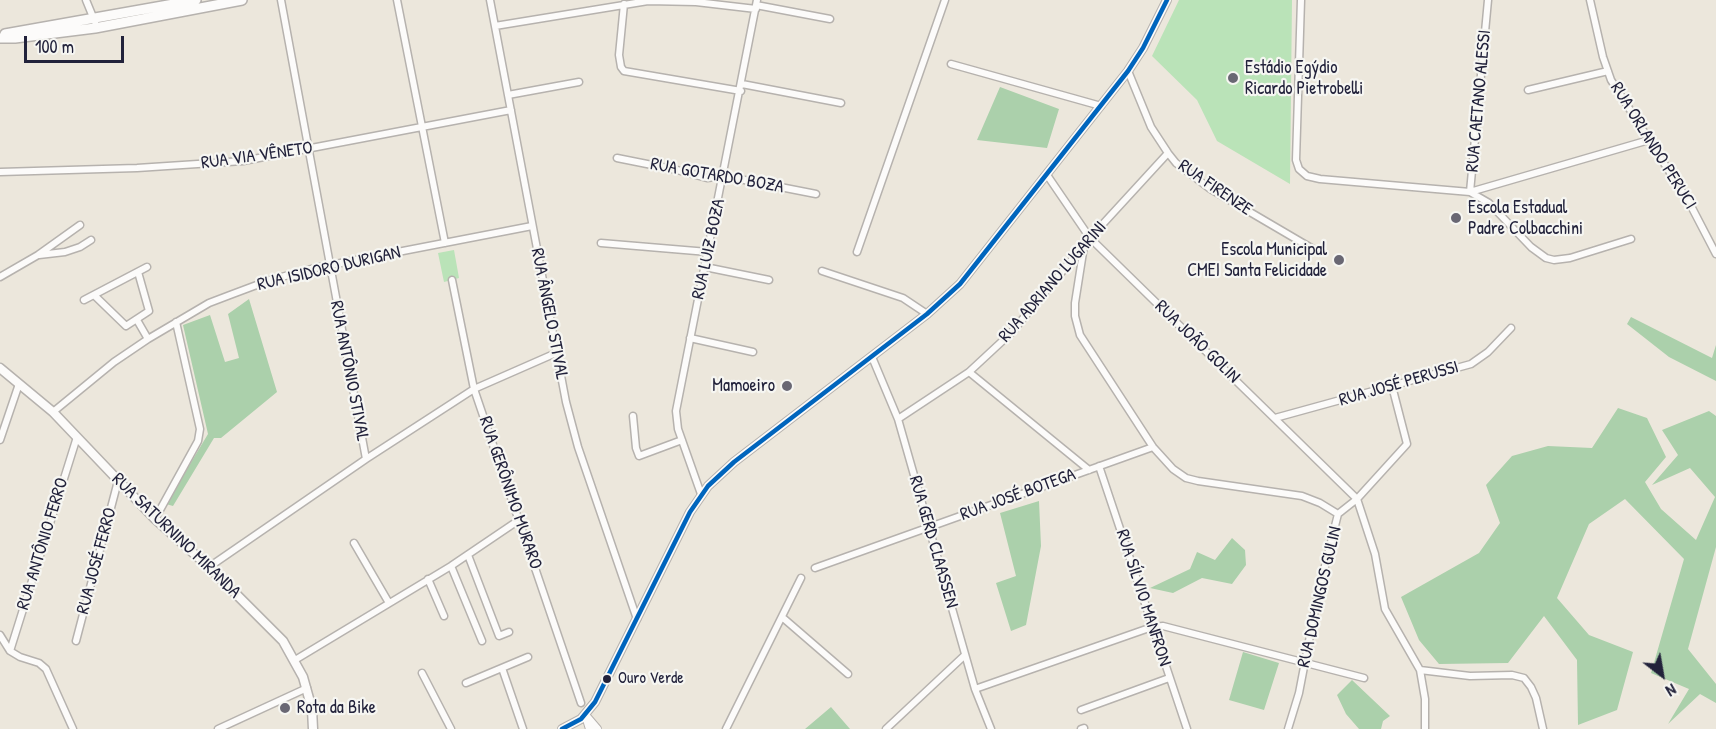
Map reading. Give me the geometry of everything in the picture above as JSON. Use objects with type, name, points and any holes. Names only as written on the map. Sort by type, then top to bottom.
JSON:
[{"type":"main road","points":[[95,24],[196,0]]},
{"type":"main road","points":[[0,37],[15,38],[242,0]]},
{"type":"main road","name":"RUA SATURNINO MIRANDA","points":[[0,368],[54,412],[155,519],[209,567],[283,641],[295,660],[307,688],[312,709],[313,729]]},
{"type":"street","points":[[86,0],[95,24]]},
{"type":"street","name":"RUA ANTÔNIO STIVAL","points":[[281,0],[366,459]]},
{"type":"street","points":[[397,0],[445,243]]},
{"type":"street","name":"RUA ÂNGELO STIVAL","points":[[490,0],[566,402],[578,447],[637,620]]},
{"type":"street","points":[[495,26],[624,4],[664,0],[756,4],[830,18]]},
{"type":"street","points":[[857,252],[945,0]]},
{"type":"street","points":[[562,729],[585,714],[595,702],[701,494],[734,462],[949,295],[974,268],[1128,71],[1143,48],[1167,0]]},
{"type":"street","points":[[1301,0],[1296,160],[1299,169],[1307,176],[1470,192],[1649,140]]},
{"type":"street","name":"RUA CAETANO ALESSI","points":[[1488,0],[1470,192],[1485,199],[1531,247],[1546,258],[1554,260],[1570,258],[1631,239]]},
{"type":"street","name":"RUA ORLANDO PERUCI","points":[[1590,0],[1608,71],[1616,89],[1690,204],[1716,254]]},
{"type":"street","points":[[624,4],[619,55],[624,71],[841,103]]},
{"type":"street","name":"RUA LUIZ BOZA","points":[[701,494],[676,424],[676,411],[756,4]]},
{"type":"street","points":[[951,63],[1101,106]]},
{"type":"street","name":"RUA FIRENZE","points":[[1128,71],[1145,116],[1168,153],[1187,172],[1312,249]]},
{"type":"street","points":[[1528,90],[1608,71]]},
{"type":"street","points":[[508,95],[579,82]]},
{"type":"street","name":"RUA VIA VÊNETO","points":[[0,172],[226,163],[511,110]]},
{"type":"street","name":"RUA ADRIANO LUGARINI","points":[[898,419],[969,372],[1011,333],[1090,238],[1168,153]]},
{"type":"street","name":"RUA GOTARDO BOZA","points":[[617,158],[707,178],[724,176],[816,194]]},
{"type":"street","name":"RUA JOÃO GOLIN","points":[[1047,176],[1090,238],[1357,500]]},
{"type":"street","points":[[0,277],[38,255],[80,225]]},
{"type":"street","name":"RUA ISIDORO DURIGAN","points":[[54,412],[114,362],[209,303],[270,280],[329,265],[532,226]]},
{"type":"street","points":[[38,255],[65,252],[91,240]]},
{"type":"street","points":[[601,243],[708,252]]},
{"type":"street","points":[[1084,246],[1075,303],[1077,326],[1085,346],[1153,447],[1173,470],[1191,480],[1302,496],[1320,502],[1338,514]]},
{"type":"street","points":[[84,300],[147,267]]},
{"type":"street","points":[[705,267],[769,280]]},
{"type":"street","points":[[822,271],[903,298],[927,314]]},
{"type":"street","points":[[94,295],[126,326],[149,311],[138,272]]},
{"type":"street","name":"RUA GERÔNIMO MURARO","points":[[452,280],[474,389],[581,703]]},
{"type":"street","points":[[137,320],[148,339]]},
{"type":"street","points":[[155,519],[198,441],[200,429],[176,322]]},
{"type":"street","name":"RUA JOSÉ PERUSSI","points":[[1275,418],[1471,364],[1488,352],[1511,328]]},
{"type":"street","points":[[690,338],[753,352]]},
{"type":"street","points":[[209,567],[366,459],[474,389],[556,353]]},
{"type":"street","name":"RUA GERD CLAASSEN","points":[[872,357],[898,419],[975,689],[991,729]]},
{"type":"street","points":[[969,372],[1089,470]]},
{"type":"street","points":[[0,440],[19,384]]},
{"type":"street","name":"RUA DOMINGOS GULIN","points":[[1288,729],[1299,693],[1338,514],[1357,500],[1407,444],[1392,386]]},
{"type":"street","points":[[633,416],[639,456],[682,440]]},
{"type":"street","name":"RUA ANTÔNIO FERRO","points":[[10,651],[77,436]]},
{"type":"street","name":"RUA JOSÉ BOTEGA","points":[[815,568],[1153,447]]},
{"type":"street","name":"RUA SÍLVIO MANFRON","points":[[1099,466],[1187,729]]},
{"type":"street","name":"RUA JOSÉ FERRO","points":[[76,641],[118,481]]},
{"type":"street","points":[[1357,500],[1377,563],[1385,609],[1420,670],[1425,699],[1425,729]]},
{"type":"street","points":[[295,660],[451,566],[519,520]]},
{"type":"street","points":[[354,543],[389,603]]},
{"type":"street","points":[[468,555],[499,636],[509,632]]},
{"type":"street","points":[[451,566],[482,641]]},
{"type":"street","points":[[726,729],[801,578]]},
{"type":"street","points":[[428,579],[444,616]]},
{"type":"street","points":[[782,617],[848,674]]},
{"type":"street","points":[[975,689],[1152,627],[1170,627],[1364,678]]},
{"type":"street","points":[[0,635],[10,651],[39,663],[46,669],[73,729]]},
{"type":"street","points":[[886,729],[965,655]]},
{"type":"street","points":[[466,683],[528,657]]},
{"type":"street","points":[[502,668],[523,729]]},
{"type":"street","points":[[1420,670],[1470,676],[1512,675],[1524,678],[1536,698],[1543,729]]},
{"type":"street","points":[[422,673],[451,729]]},
{"type":"street","points":[[1082,710],[1169,678]]},
{"type":"street","points":[[218,729],[307,688]]},
{"type":"street","points":[[585,714],[590,729]]},
{"type":"street","points":[[585,714],[597,729]]},
{"type":"green space","name":"Estádio Egýdio Ricardo Pietrobelli","points":[[1179,0],[1292,0],[1290,184],[1217,141],[1197,100],[1152,56]]},
{"type":"green space","points":[[1000,87],[1059,109],[1047,148],[977,140]]},
{"type":"green space","points":[[454,250],[459,278],[444,282],[438,253]]},
{"type":"green space","points":[[249,299],[277,392],[221,438],[214,438],[173,506],[166,504],[208,434],[183,325],[210,315],[225,362],[239,358],[228,314]]},
{"type":"green space","points":[[1631,317],[1712,358],[1716,345],[1716,381],[1669,357],[1627,324]]},
{"type":"green space","points":[[1618,408],[1647,418],[1666,457],[1645,482],[1661,509],[1696,540],[1715,497],[1690,468],[1652,485],[1678,455],[1662,430],[1709,411],[1716,416],[1716,547],[1688,649],[1716,684],[1716,703],[1700,694],[1668,724],[1689,689],[1651,673],[1684,559],[1625,499],[1589,524],[1557,598],[1589,635],[1633,652],[1617,710],[1578,725],[1577,660],[1544,616],[1508,663],[1439,664],[1419,640],[1401,597],[1479,553],[1500,523],[1486,485],[1512,456],[1548,446],[1592,448]]},
{"type":"green space","points":[[1039,501],[1041,546],[1026,625],[1011,631],[996,583],[1016,576],[1000,513]]},
{"type":"green space","points":[[1232,538],[1245,550],[1246,565],[1232,584],[1202,578],[1173,593],[1150,588],[1190,569],[1197,552],[1215,560]]},
{"type":"green space","points":[[1243,652],[1279,663],[1264,710],[1229,700]]},
{"type":"green space","points":[[1352,680],[1390,716],[1383,721],[1381,729],[1359,729],[1346,714],[1337,695]]},
{"type":"green space","points":[[831,707],[850,729],[805,729]]},
{"type":"transit line","points":[[562,729],[581,719],[595,702],[690,512],[708,486],[734,462],[927,314],[960,284],[1128,71],[1143,48],[1167,0]]},
{"type":"place","name":"Estádio Egýdio Ricardo Pietrobelli","points":[[1233,78]]},
{"type":"place","name":"Escola Estadual Padre Colbacchini","points":[[1456,218]]},
{"type":"place","name":"Escola Municipal CMEI Santa Felicidade","points":[[1339,260]]},
{"type":"place","name":"Mamoeiro","points":[[787,386]]},
{"type":"place","name":"Ouro Verde","points":[[607,679]]},
{"type":"place","name":"Rota da Bike","points":[[285,708]]}]
